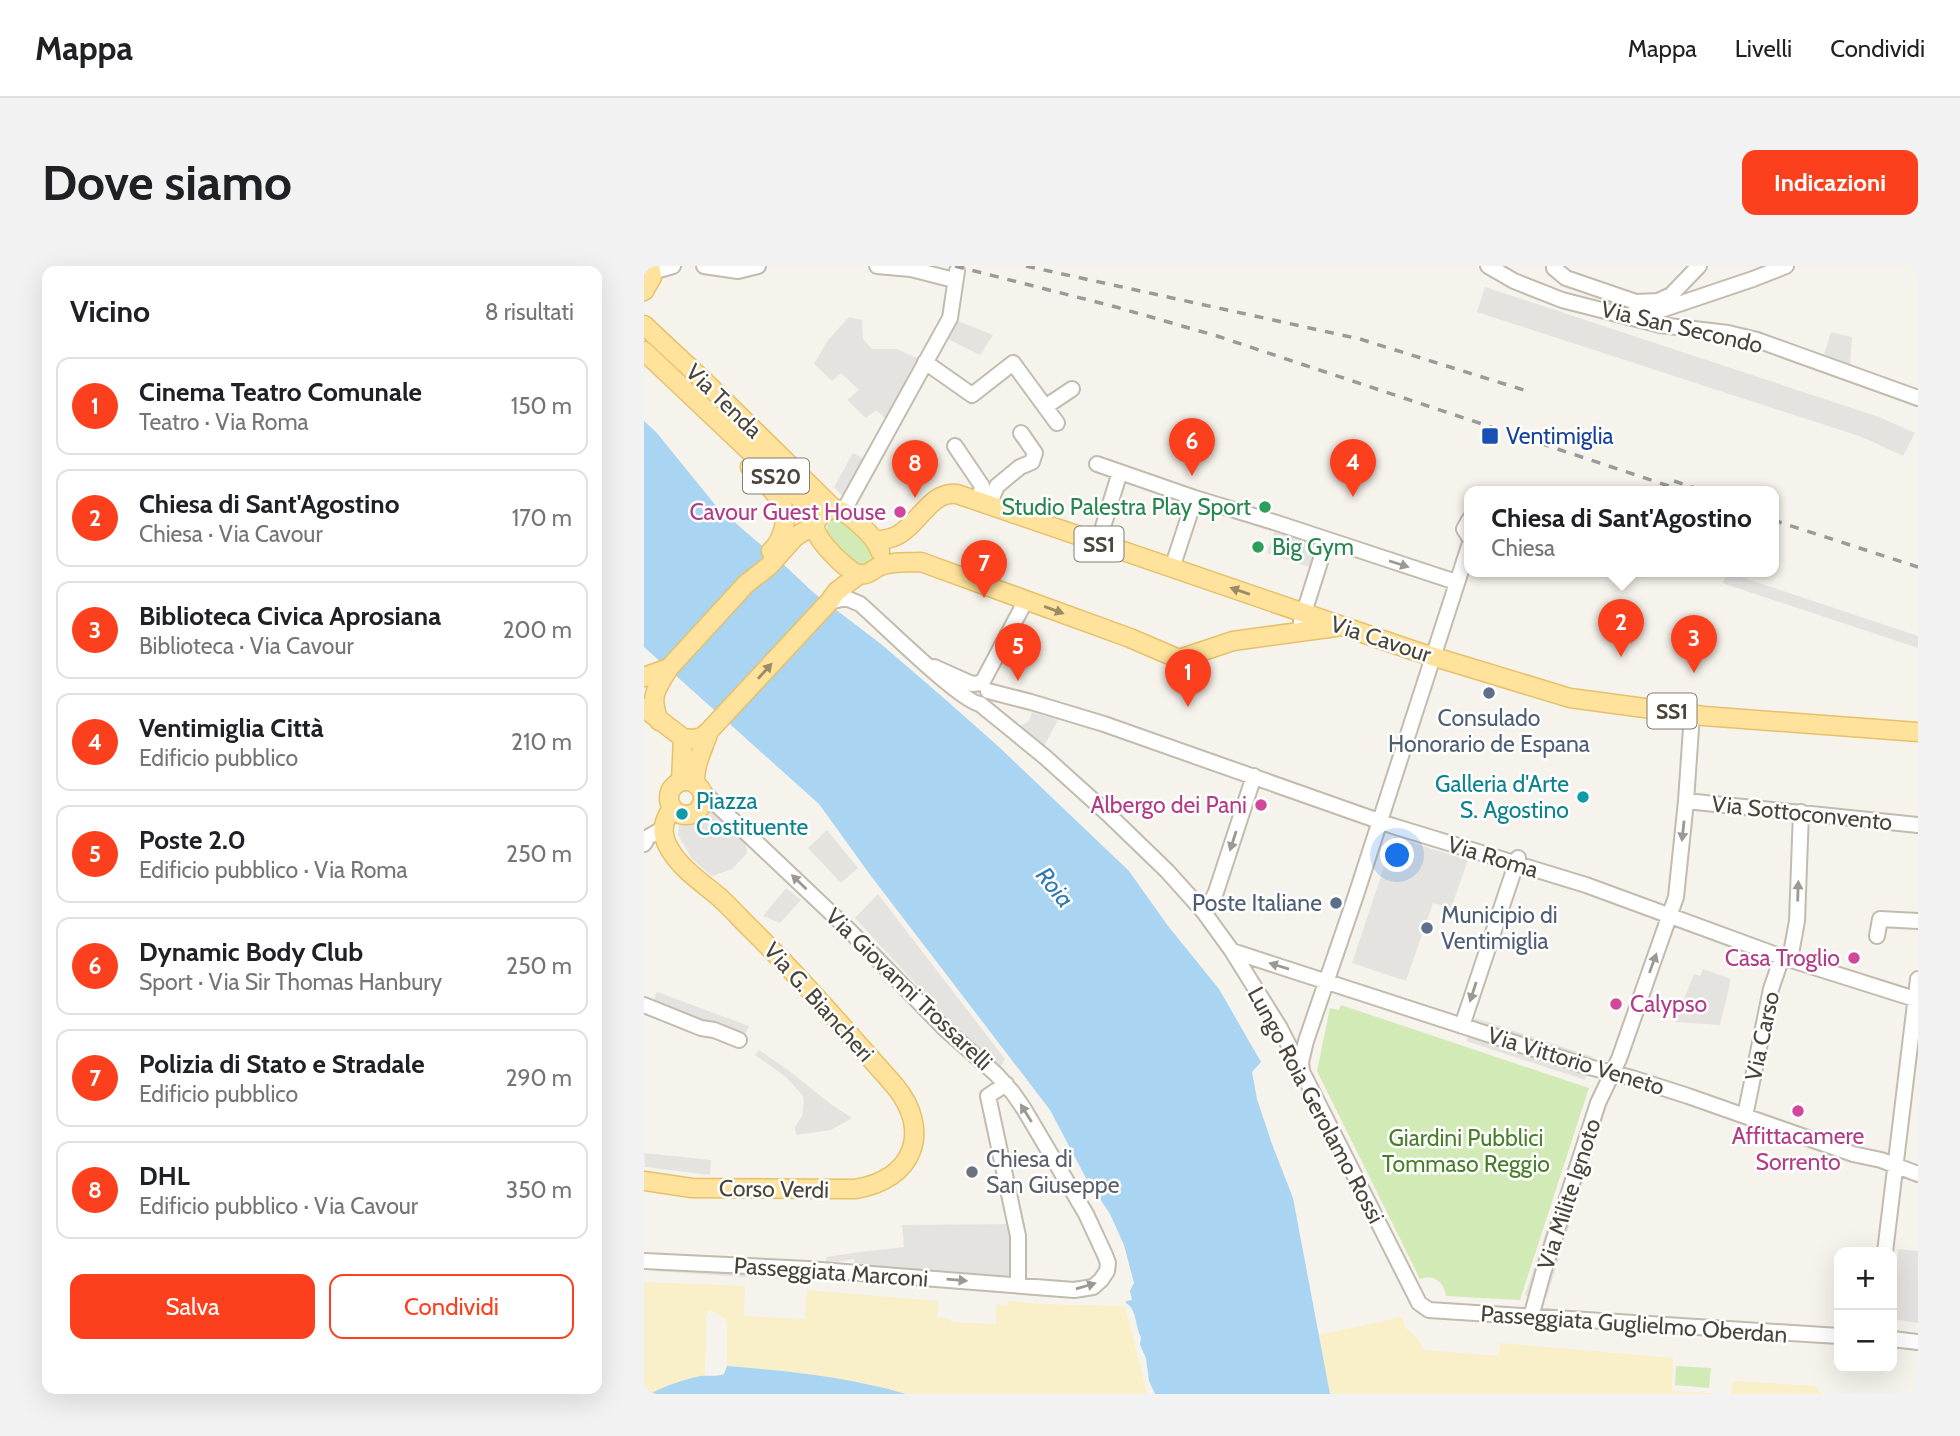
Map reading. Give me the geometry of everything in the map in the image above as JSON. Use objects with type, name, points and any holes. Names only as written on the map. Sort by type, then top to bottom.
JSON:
[{"type":"main road","points":[[644,291],[651,281],[648,268]]},
{"type":"main road","name":"Via Tenda","points":[[644,325],[704,381],[823,519]]},
{"type":"main road","name":"SS20","points":[[644,351],[823,519]]},
{"type":"main road","points":[[659,721],[650,684],[669,668],[746,584],[777,545],[783,531],[785,513],[782,503],[777,494],[746,462],[734,436]]},
{"type":"main road","name":"Via Cavour","points":[[875,540],[890,538],[906,529],[939,496],[957,494],[1304,614],[1570,698],[1692,714],[1918,732]]},
{"type":"main road","points":[[644,708],[683,738],[702,737],[836,597],[880,562],[875,540],[823,519]]},
{"type":"main road","points":[[823,519],[821,541],[852,571],[868,572],[897,563],[921,562]]},
{"type":"main road","points":[[746,584],[769,566],[794,538],[823,519]]},
{"type":"main road","points":[[906,529],[905,543],[909,554],[921,562],[1130,638],[1179,659],[1233,641],[1342,626]]},
{"type":"main road","points":[[692,785],[698,759],[714,726]]},
{"type":"main road","points":[[683,738],[692,785],[703,798],[696,811],[683,814],[673,808],[669,801],[670,792],[674,785],[692,785]]},
{"type":"main road","points":[[663,829],[665,819],[673,808]]},
{"type":"main road","name":"Via G. Biancheri","points":[[663,829],[674,856],[798,977],[905,1098],[915,1128],[914,1144],[908,1158],[899,1168]]},
{"type":"main road","name":"Corso Verdi","points":[[644,1181],[692,1188],[855,1189],[872,1186],[899,1168]]},
{"type":"street","points":[[648,268],[673,266]]},
{"type":"street","points":[[704,266],[738,271],[758,266]]},
{"type":"street","points":[[823,519],[954,319],[955,276],[877,266]]},
{"type":"street","name":"Via San Secondo","points":[[1488,266],[1514,281],[1562,300],[1635,310],[1660,325],[1728,333],[1757,340],[1918,398]]},
{"type":"street","points":[[1635,310],[1671,295],[1699,266]]},
{"type":"street","points":[[1554,267],[1566,278],[1635,310],[1658,311],[1786,266]]},
{"type":"street","points":[[925,362],[972,395],[1013,363],[1056,423]]},
{"type":"street","points":[[1045,407],[1072,389]]},
{"type":"street","points":[[984,503],[997,486],[1035,458],[1035,453],[1021,433]]},
{"type":"street","points":[[955,446],[982,486],[984,503]]},
{"type":"street","points":[[1097,464],[1456,582]]},
{"type":"street","points":[[1098,543],[1120,472]]},
{"type":"street","points":[[1172,568],[1195,498]]},
{"type":"street","points":[[1296,633],[1327,540]]},
{"type":"street","points":[[1303,1075],[1301,1062],[1311,1028],[1464,560]]},
{"type":"street","points":[[860,604],[859,587],[868,572]]},
{"type":"street","points":[[836,597],[860,604]]},
{"type":"street","points":[[978,692],[1026,600]]},
{"type":"street","name":"Via Roma","points":[[860,604],[926,664],[941,669],[978,692],[1031,702],[1104,724],[1379,821],[1517,861],[1786,958],[1916,999]]},
{"type":"street","name":"Lungo Roia Gerolamo Rossi","points":[[978,692],[1167,871],[1203,911],[1232,951],[1280,1028],[1419,1303],[1429,1310]]},
{"type":"street","name":"Via Milite Ignoto","points":[[1531,1317],[1603,1089],[1619,1059],[1676,897],[1692,714]]},
{"type":"street","points":[[1203,911],[1209,906],[1216,891],[1254,776]]},
{"type":"street","name":"Via Giovanni Trossarelli","points":[[692,785],[850,930],[945,1029],[1006,1084],[1024,1108],[1086,1214],[1108,1263],[1107,1271],[1093,1287],[1074,1290],[1018,1285]]},
{"type":"street","name":"Via Sottoconvento","points":[[1686,802],[1918,825]]},
{"type":"street","name":"Via Carso","points":[[1745,1116],[1770,989],[1786,958],[1797,921],[1801,812]]},
{"type":"street","points":[[644,844],[648,837],[663,829]]},
{"type":"street","points":[[1462,1026],[1517,861]]},
{"type":"street","points":[[1877,936],[1880,919],[1918,921]]},
{"type":"street","name":"Via Vittorio Veneto","points":[[1232,951],[1589,1067],[1688,1096],[1918,1174]]},
{"type":"street","points":[[1886,1247],[1918,979]]},
{"type":"street","points":[[644,1005],[739,1040]]},
{"type":"street","points":[[1280,1028],[1298,1034],[1311,1028]]},
{"type":"street","points":[[1006,1084],[988,1096],[1018,1236],[1018,1285]]},
{"type":"street","name":"Passeggiata Marconi","points":[[644,1261],[808,1269],[1018,1285]]},
{"type":"street","name":"Passeggiata Guglielmo Oberdan","points":[[1429,1310],[1834,1336]]},
{"type":"street","points":[[1897,1340],[1918,1342]]},
{"type":"green space","points":[[839,517],[872,547],[873,561],[866,565],[853,564],[826,536],[827,525]]},
{"type":"green space","name":"Giardini Pubblici Tommaso Reggio","points":[[1341,1005],[1589,1088],[1520,1300],[1446,1296],[1438,1280],[1430,1277],[1420,1279],[1317,1071],[1330,1008],[1339,1010]]},
{"type":"green space","points":[[1676,1366],[1711,1368],[1709,1388],[1675,1385]]},
{"type":"sand","points":[[644,1282],[745,1286],[744,1316],[805,1319],[807,1290],[938,1301],[937,1317],[951,1319],[951,1322],[996,1324],[996,1304],[1007,1306],[1009,1301],[1125,1306],[1147,1394],[906,1394],[840,1379],[727,1366],[725,1318],[708,1311],[705,1375],[644,1394]]},
{"type":"sand","points":[[1402,1317],[1405,1327],[1417,1338],[1424,1350],[1499,1356],[1500,1343],[1673,1358],[1672,1391],[1712,1394],[1330,1394],[1319,1335]]},
{"type":"sand","points":[[1733,1381],[1815,1386],[1822,1394],[1731,1394]]},
{"type":"shaded area","points":[[1485,287],[1879,417],[1915,433],[1903,456],[1862,437],[1477,312]]},
{"type":"shaded area","points":[[849,317],[862,320],[863,339],[872,349],[897,349],[919,359],[885,418],[876,410],[866,418],[847,400],[859,390],[841,373],[832,381],[814,364],[828,340]]},
{"type":"shaded area","points":[[958,321],[993,335],[980,355],[946,338]]},
{"type":"shaded area","points":[[1831,332],[1852,337],[1850,367],[1823,358]]},
{"type":"shaded area","points":[[853,453],[866,460],[845,499],[834,487]]},
{"type":"shaded area","points":[[1277,523],[1327,540],[1318,570],[1267,553]]},
{"type":"shaded area","points":[[1726,577],[1741,577],[1918,636],[1918,648],[1722,583]]},
{"type":"shaded area","points":[[1032,712],[1058,720],[1043,748],[1019,727],[1029,721]]},
{"type":"shaded area","points":[[709,804],[745,839],[747,853],[732,869],[712,876],[692,859],[678,835],[679,824]]},
{"type":"shaded area","points":[[827,830],[858,868],[841,883],[808,848]]},
{"type":"shaded area","points":[[1394,837],[1468,860],[1451,908],[1433,903],[1406,981],[1352,963]]},
{"type":"shaded area","points":[[786,888],[801,900],[780,923],[763,916]]},
{"type":"shaded area","points":[[878,894],[1005,1059],[999,1070],[962,1034],[855,918]]},
{"type":"shaded area","points":[[1703,969],[1731,979],[1720,1025],[1675,1022],[1694,974],[1700,976]]},
{"type":"shaded area","points":[[657,992],[749,1026],[745,1035],[653,1001]]},
{"type":"shaded area","points":[[1475,1018],[1593,1057],[1585,1080],[1466,1041]]},
{"type":"shaded area","points":[[759,1050],[852,1118],[831,1130],[796,1135],[795,1127],[802,1116],[803,1096],[787,1078],[755,1055]]},
{"type":"shaded area","points":[[1593,1091],[1601,1096],[1598,1103],[1608,1103],[1546,1299],[1535,1300],[1525,1295]]},
{"type":"shaded area","points":[[644,1153],[711,1160],[710,1175],[645,1167]]},
{"type":"shaded area","points":[[1010,1224],[1013,1245],[1012,1270],[1008,1279],[854,1268],[854,1259],[826,1264],[826,1257],[904,1247],[902,1225]]},
{"type":"shaded area","points":[[1898,1249],[1918,1251],[1918,1323],[1897,1320]]},
{"type":"shaded area","points":[[650,1264],[804,1273],[808,1281],[654,1271]]},
{"type":"water","name":"Roia","points":[[644,421],[717,507],[814,593],[881,644],[946,700],[1129,871],[1168,926],[1219,989],[1261,1062],[1252,1072],[1257,1099],[1293,1198],[1330,1394],[1155,1394],[1149,1381],[1134,1314],[1126,1303],[1132,1300],[1130,1291],[1134,1283],[1124,1245],[1110,1214],[1086,1178],[1050,1110],[819,804],[644,647]]},
{"type":"water","points":[[727,1366],[840,1379],[906,1394],[650,1394],[688,1379],[724,1374]]},
{"type":"railway","points":[[955,266],[1217,336],[1669,486]]},
{"type":"railway","points":[[1026,266],[1360,339],[1527,391]]},
{"type":"railway","points":[[1674,481],[1689,486]]},
{"type":"railway","points":[[1779,522],[1918,567]]},
{"type":"place","name":"Ventimiglia","points":[[1490,436]]},
{"type":"place","name":"Dynamic Body Club","points":[[1192,476]]},
{"type":"place","name":"Ventimiglia Città","points":[[1353,497]]},
{"type":"place","name":"DHL","points":[[915,498]]},
{"type":"place","name":"Studio Palestra Play Sport","points":[[1265,507]]},
{"type":"place","name":"Cavour Guest House","points":[[900,512]]},
{"type":"place","name":"Big Gym","points":[[1258,547]]},
{"type":"place","name":"Polizia di Stato e Stradale","points":[[984,598]]},
{"type":"place","name":"Chiesa di Sant'Agostino","points":[[1621,657]]},
{"type":"place","name":"Biblioteca Civica Aprosiana","points":[[1694,673]]},
{"type":"place","name":"Poste 2.0","points":[[1018,681]]},
{"type":"place","name":"Consulado Honorario de Espana","points":[[1489,693]]},
{"type":"place","name":"Cinema Teatro Comunale","points":[[1188,707]]},
{"type":"place","name":"Galleria d'Arte S. Agostino","points":[[1583,797]]},
{"type":"place","name":"Albergo dei Pani","points":[[1261,805]]},
{"type":"place","name":"Piazza Costituente","points":[[682,814]]},
{"type":"place","name":"Poste Italiane","points":[[1336,903]]},
{"type":"place","name":"Municipio di Ventimiglia","points":[[1427,928]]},
{"type":"place","name":"Casa Troglio","points":[[1854,958]]},
{"type":"place","name":"Calypso","points":[[1616,1004]]},
{"type":"place","name":"Affittacamere Sorrento","points":[[1798,1111]]},
{"type":"place","name":"Chiesa di San Giuseppe","points":[[972,1172]]}]
